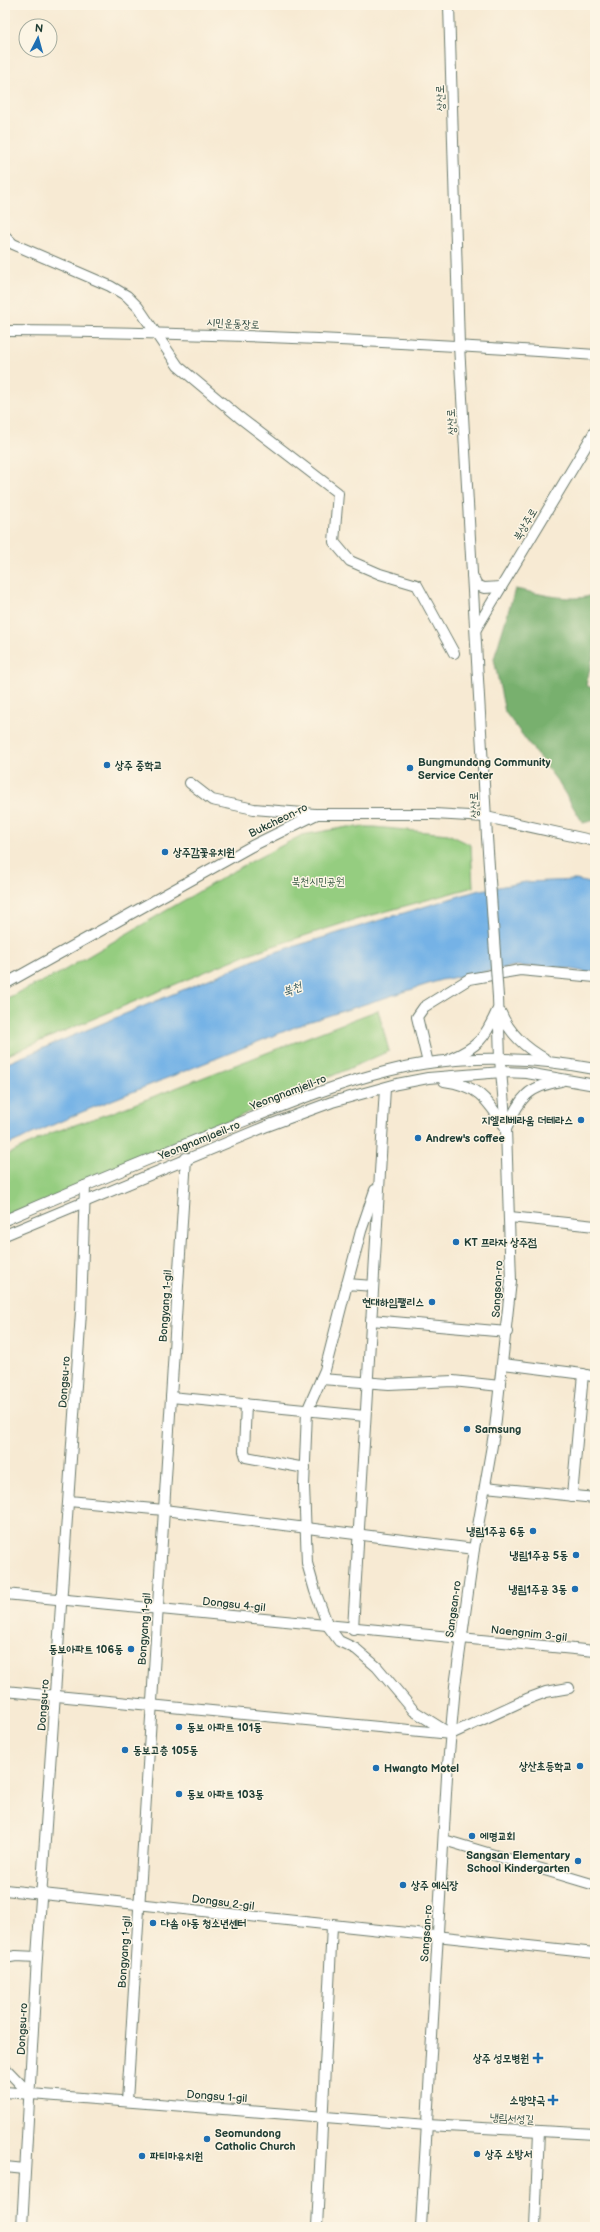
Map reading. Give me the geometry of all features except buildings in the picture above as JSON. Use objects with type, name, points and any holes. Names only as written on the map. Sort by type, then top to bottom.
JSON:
[{"type":"street","name":"상산로","points":[[449,5],[459,346],[471,573],[476,629],[487,836],[498,997]]},
{"type":"street","points":[[5,236],[13,244],[110,286],[127,296],[138,307],[153,332],[178,366],[238,417],[338,493],[334,542],[350,561],[380,574],[417,585],[454,653]]},
{"type":"street","name":"시민운동장로","points":[[5,331],[153,332],[459,346],[595,355]]},
{"type":"street","name":"북상주로","points":[[476,629],[595,431]]},
{"type":"street","points":[[471,573],[477,585],[484,588],[501,586]]},
{"type":"street","points":[[190,783],[212,800],[254,809],[317,814]]},
{"type":"street","name":"Bukcheon-ro","points":[[5,984],[252,846],[317,814],[434,814],[486,817],[595,841]]},
{"type":"street","points":[[428,1063],[417,1017],[424,1007],[469,979],[520,970],[595,977]]},
{"type":"street","name":"Sangsan-ro","points":[[421,2227],[451,1734],[461,1638],[503,1364],[511,1281],[506,1129],[500,1059],[498,997]]},
{"type":"street","points":[[499,1007],[506,1024],[519,1040],[528,1049],[548,1061]]},
{"type":"street","points":[[444,1062],[470,1051],[481,1042],[499,1007]]},
{"type":"street","name":"Yeongnamjeil-ro","points":[[5,1220],[85,1186],[326,1089],[389,1070],[428,1063],[500,1059],[548,1061],[595,1069]]},
{"type":"street","name":"Yeongnamjaeil-ro","points":[[5,1235],[186,1158],[332,1102],[385,1088],[428,1078],[502,1072],[528,1073],[595,1085]]},
{"type":"street","points":[[428,1078],[470,1086],[488,1102],[506,1129]]},
{"type":"street","points":[[506,1129],[520,1100],[531,1091],[545,1084],[571,1080]]},
{"type":"street","points":[[353,1629],[385,1088]]},
{"type":"street","name":"Bongyang 1-gil","points":[[127,2101],[186,1158]]},
{"type":"street","points":[[380,1177],[361,1231],[321,1379],[307,1411],[305,1468],[305,1528],[307,1562],[315,1591],[328,1626],[339,1641],[356,1649],[377,1667],[414,1710],[451,1734]]},
{"type":"street","name":"Dongsu-ro","points":[[22,2227],[37,1957],[63,1599],[81,1312],[85,1186]]},
{"type":"street","points":[[510,1217],[595,1226]]},
{"type":"street","points":[[347,1284],[373,1286]]},
{"type":"street","points":[[371,1320],[507,1332]]},
{"type":"street","points":[[503,1364],[583,1374],[595,1377]]},
{"type":"street","points":[[572,1496],[583,1374]]},
{"type":"street","points":[[321,1379],[389,1384],[453,1381],[500,1386]]},
{"type":"street","points":[[171,1397],[365,1416]]},
{"type":"street","points":[[246,1404],[244,1451],[246,1457],[305,1468]]},
{"type":"street","points":[[485,1487],[595,1498]]},
{"type":"street","points":[[69,1501],[164,1510],[474,1548]]},
{"type":"street","name":"Dongsu 4-gil","points":[[5,1594],[353,1629],[461,1638]]},
{"type":"street","name":"Naengnim 3-gil","points":[[461,1638],[595,1651]]},
{"type":"street","points":[[5,1691],[451,1734],[527,1699],[546,1692],[569,1688]]},
{"type":"street","points":[[444,1840],[595,1885]]},
{"type":"street","name":"Dongsu 2-gil","points":[[5,1890],[139,1903],[332,1926],[595,1953]]},
{"type":"street","points":[[317,2227],[332,1926]]},
{"type":"street","points":[[5,1958],[16,1956],[37,1957]]},
{"type":"street","points":[[5,2068],[30,2094]]},
{"type":"street","name":"Dongsu 1-gil","points":[[5,2092],[427,2125]]},
{"type":"street","name":"냉림서성길","points":[[427,2125],[595,2134]]},
{"type":"street","points":[[535,2227],[539,2131]]},
{"type":"street","points":[[5,2167],[25,2169]]},
{"type":"green space","points":[[515,589],[567,598],[586,597],[595,594],[595,648],[586,685],[595,690],[595,820],[583,823],[558,782],[505,712],[494,659]]},
{"type":"green space","name":"북천시민공원","points":[[348,827],[374,827],[448,834],[471,845],[473,887],[344,923],[245,955],[5,1056],[5,999],[58,974],[239,868],[302,835]]},
{"type":"green space","points":[[378,1010],[389,1051],[5,1219],[5,1156],[51,1133],[116,1111]]},
{"type":"water","name":"북천","points":[[576,880],[595,884],[595,974],[565,968],[516,966],[441,980],[305,1023],[82,1112],[5,1146],[5,1064],[269,954],[476,891],[526,882]]},
{"type":"place","name":"상주 중학교","points":[[107,765]]},
{"type":"place","name":"Bungmundong Community Service Center","points":[[410,768]]},
{"type":"place","name":"상주감꽃유치원","points":[[165,852]]},
{"type":"place","name":"지엘리베라움 더테라스","points":[[581,1120]]},
{"type":"place","name":"Andrew's coffee","points":[[418,1138]]},
{"type":"place","name":"KT 프라자 상주점","points":[[456,1242]]},
{"type":"place","name":"현대하임팰리스","points":[[432,1302]]},
{"type":"place","name":"Samsung","points":[[467,1429]]},
{"type":"place","name":"냉림1주공 6동","points":[[533,1531]]},
{"type":"place","name":"냉림1주공 5동","points":[[576,1555]]},
{"type":"place","name":"냉림1주공 3동","points":[[575,1589]]},
{"type":"place","name":"동보아파트 106동","points":[[131,1649]]},
{"type":"place","name":"동보 아파트 101동","points":[[179,1727]]},
{"type":"place","name":"동보고층 105동","points":[[125,1750]]},
{"type":"place","name":"상산초등학교","points":[[580,1766]]},
{"type":"place","name":"Hwangto Motel","points":[[376,1768]]},
{"type":"place","name":"동보 아파트 103동","points":[[179,1794]]},
{"type":"place","name":"에명교회","points":[[472,1836]]},
{"type":"place","name":"Sangsan Elementary School Kindergarten","points":[[578,1861]]},
{"type":"place","name":"상주 예식장","points":[[403,1885]]},
{"type":"place","name":"다솜 아동 청소년센터","points":[[153,1923]]},
{"type":"place","name":"상주 성모병원","points":[[538,2058]]},
{"type":"place","name":"소망약국","points":[[553,2100]]},
{"type":"place","name":"Seomundong Catholic Church","points":[[207,2139]]},
{"type":"place","name":"상주 소방서","points":[[477,2154]]},
{"type":"place","name":"파티마유치원","points":[[142,2156]]}]
